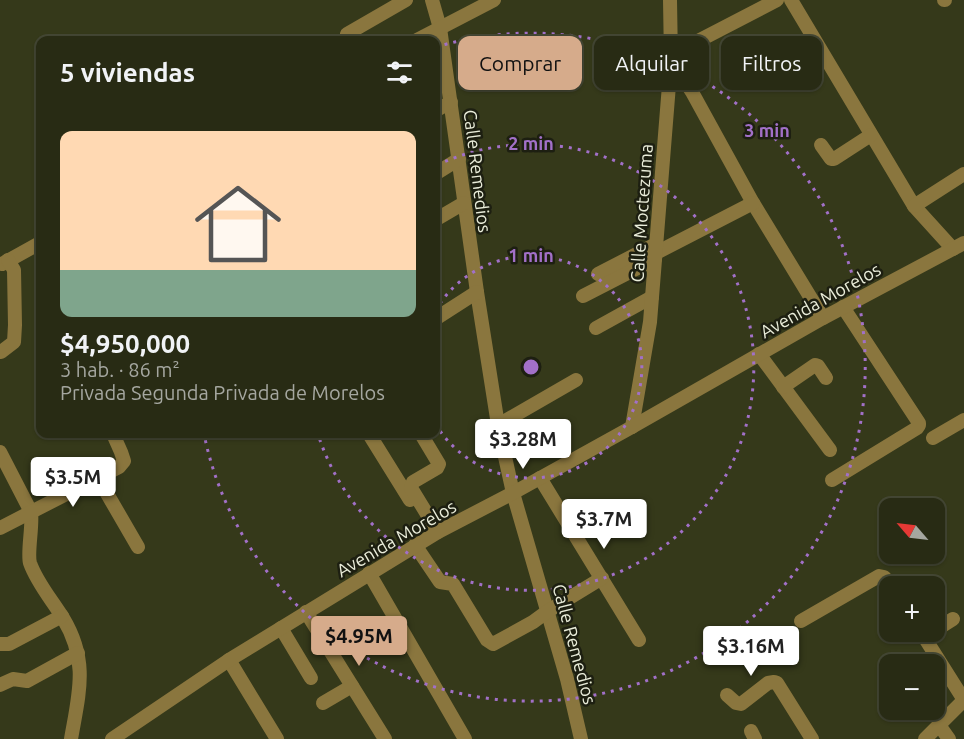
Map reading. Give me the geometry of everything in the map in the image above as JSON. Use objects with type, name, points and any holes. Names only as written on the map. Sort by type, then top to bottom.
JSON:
[{"type":"street","points":[[347,34],[405,0]]},
{"type":"street","name":"Calle Remedios","points":[[432,0],[440,28],[498,425],[513,493],[567,679],[581,739]]},
{"type":"street","points":[[425,36],[494,0]]},
{"type":"street","name":"Calle Moctezuma","points":[[670,0],[671,36]]},
{"type":"street","points":[[709,37],[777,0]]},
{"type":"street","points":[[791,0],[812,36]]},
{"type":"street","points":[[822,53],[914,206],[960,247]]},
{"type":"street","name":"Calle Moctezuma","points":[[632,428],[652,297],[669,90]]},
{"type":"street","points":[[691,90],[753,202],[823,318]]},
{"type":"street","points":[[440,108],[451,102]]},
{"type":"street","points":[[821,145],[831,159],[834,159],[871,135]]},
{"type":"street","points":[[440,171],[459,159]]},
{"type":"street","points":[[914,206],[964,174]]},
{"type":"street","points":[[584,296],[656,252],[753,202]]},
{"type":"street","points":[[440,217],[464,203]]},
{"type":"street","points":[[1,352],[14,342],[15,325],[14,270],[4,262],[36,245]]},
{"type":"street","name":"Avenida Morelos","points":[[112,739],[229,660],[435,533],[632,428],[843,307],[960,247]]},
{"type":"street","points":[[598,274],[656,252]]},
{"type":"street","points":[[440,316],[477,292]]},
{"type":"street","points":[[596,328],[652,297]]},
{"type":"street","points":[[832,480],[919,425],[843,307]]},
{"type":"street","points":[[759,354],[830,450]]},
{"type":"street","points":[[783,387],[815,365],[826,378]]},
{"type":"street","points":[[498,425],[576,380]]},
{"type":"street","points":[[933,438],[964,420]]},
{"type":"street","points":[[0,528],[119,467],[124,461],[115,438]]},
{"type":"street","points":[[372,438],[435,533]]},
{"type":"street","points":[[423,438],[439,464],[437,468],[413,482],[411,488],[435,533]]},
{"type":"street","points":[[0,452],[32,512],[29,560],[44,590],[73,635],[78,653],[79,692],[71,739]]},
{"type":"street","points":[[98,478],[138,547]]},
{"type":"street","points":[[540,478],[639,640]]},
{"type":"street","points":[[415,545],[440,582],[453,584],[488,642],[493,644],[602,578]]},
{"type":"street","points":[[369,573],[465,739]]},
{"type":"street","points":[[801,621],[879,576]]},
{"type":"street","points":[[306,612],[385,739]]},
{"type":"street","points":[[0,644],[9,644],[62,616]]},
{"type":"street","points":[[945,623],[953,619]]},
{"type":"street","points":[[281,628],[310,678]]},
{"type":"street","points":[[925,739],[964,700],[933,642]]},
{"type":"street","points":[[0,686],[13,679],[27,681],[78,653]]},
{"type":"street","points":[[229,660],[277,739]]},
{"type":"street","points":[[727,695],[736,703],[741,704],[772,682],[777,683],[812,739]]},
{"type":"street","points":[[322,703],[352,686]]},
{"type":"street","points":[[939,725],[949,739]]}]
